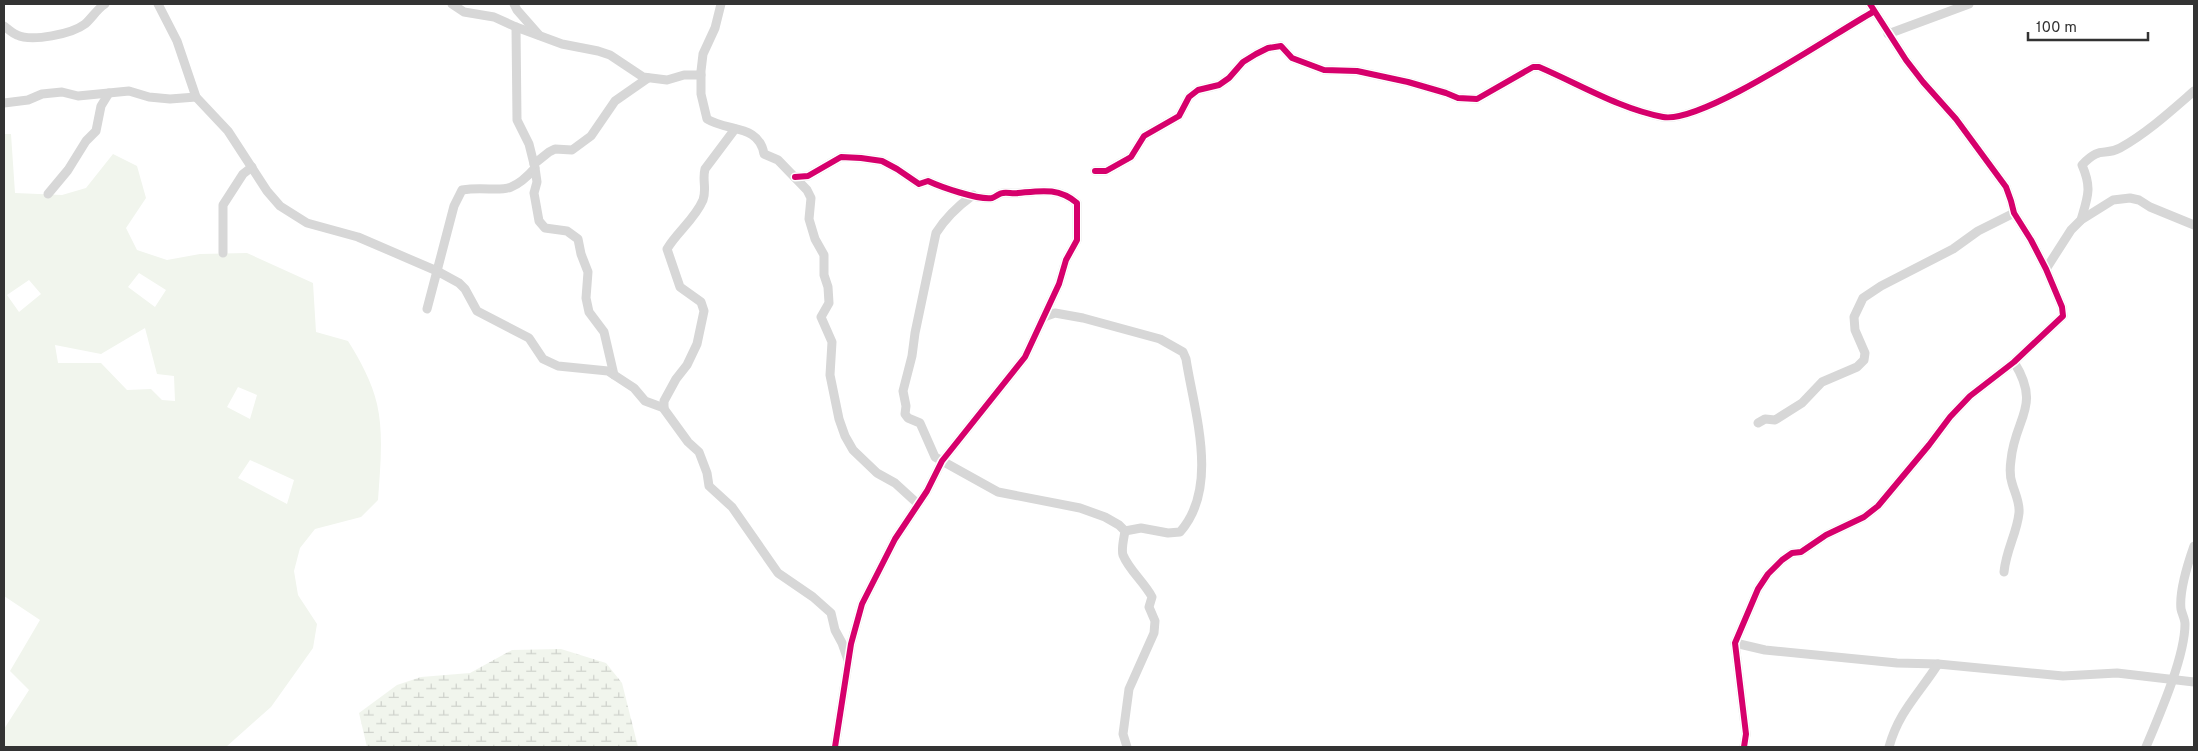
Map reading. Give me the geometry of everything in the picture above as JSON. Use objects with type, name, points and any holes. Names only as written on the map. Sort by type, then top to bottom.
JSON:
[{"type":"street","points":[[4,26],[18,36],[38,37],[56,35],[85,24],[96,10],[104,4]]},
{"type":"street","points":[[158,4],[177,41],[196,97],[228,131],[267,191],[280,206],[307,223],[358,237],[459,282],[477,311],[529,338],[543,359],[558,366],[608,371],[634,388],[645,401],[664,408],[688,442],[699,452],[707,472],[709,486],[732,507],[778,572],[813,597],[832,614],[835,630],[842,642],[849,663]]},
{"type":"street","points":[[452,4],[464,12],[494,17],[562,44],[610,55],[624,66],[648,78],[667,80],[684,75],[701,75]]},
{"type":"street","points":[[514,4],[521,16],[540,36]]},
{"type":"street","points":[[721,4],[715,28],[703,54],[701,94],[707,119],[718,126],[752,134],[762,143],[764,154],[778,160],[807,190],[810,198],[809,219],[824,255],[829,303],[821,317],[832,342],[830,375],[839,419],[853,450],[877,474],[895,483],[918,504]]},
{"type":"street","points":[[1888,34],[1969,4]]},
{"type":"street","points":[[1095,171],[1106,172],[1131,157],[1144,136],[1179,116],[1189,97],[1198,90],[1218,85],[1229,78],[1243,62],[1275,46],[1281,46],[1292,58],[1324,70],[1357,71],[1446,92],[1458,98],[1477,99],[1532,67],[1539,67],[1628,106],[1664,117],[1675,117],[1689,114],[1744,90],[1871,8],[1923,82],[1956,119],[2006,187],[2012,200],[2014,213],[2046,269],[2062,307],[2063,316],[2014,362],[1982,386],[1950,417],[1878,506],[1864,517],[1826,535],[1801,552],[1792,554],[1782,560],[1768,574],[1758,589],[1735,643],[1746,734],[1744,747]]},
{"type":"street","points":[[516,27],[517,120],[529,144],[534,166],[537,182],[534,193],[538,221],[545,228],[567,231],[578,239],[588,272],[586,298],[589,312],[604,332],[614,375]]},
{"type":"street","points":[[427,309],[454,206],[462,190],[473,188],[509,189],[523,182],[534,166],[549,152],[556,149],[572,150],[591,136],[615,101],[648,78]]},
{"type":"street","points":[[4,103],[28,100],[42,94],[62,92],[78,96],[129,91],[149,97],[196,97]]},
{"type":"street","points":[[2081,220],[2087,200],[2089,182],[2082,165],[2098,152],[2117,149],[2142,133],[2194,91]]},
{"type":"street","points":[[48,194],[68,170],[86,141],[96,131],[102,106],[109,93]]},
{"type":"street","points":[[664,408],[664,401],[668,392],[687,365],[697,344],[704,310],[700,302],[680,287],[667,249],[674,237],[703,201],[706,189],[703,176],[705,169],[735,129]]},
{"type":"street","points":[[795,176],[808,176],[841,157],[861,158],[882,161],[919,184],[928,181],[942,188],[991,198],[1003,192],[1016,194],[1033,190],[1053,191],[1067,194],[1077,203],[1077,240],[1066,260],[1059,284],[1025,357],[942,461],[918,504],[895,539],[862,604],[851,644],[835,747]]},
{"type":"street","points":[[223,253],[223,205],[243,174],[252,167]]},
{"type":"street","points":[[973,195],[956,208],[942,223],[936,233],[915,332],[912,356],[903,391],[906,406],[905,414],[908,418],[920,423],[935,456],[998,492],[1080,508],[1105,517],[1125,531]]},
{"type":"street","points":[[2046,269],[2070,230],[2081,220],[2113,200],[2130,198],[2194,225]]},
{"type":"street","points":[[1758,423],[1765,419],[1775,420],[1802,403],[1822,382],[1857,367],[1864,360],[1865,353],[1855,330],[1854,317],[1864,298],[1881,286],[1953,249],[1978,231],[2014,213]]},
{"type":"street","points":[[1044,317],[1055,312],[1160,340],[1183,352],[1186,359],[1202,446],[1198,495],[1192,513],[1180,532],[1168,533],[1141,528],[1125,531]]},
{"type":"street","points":[[2004,572],[2007,549],[2019,512],[2019,502],[2011,482],[2011,457],[2028,395],[2021,374],[2014,362]]},
{"type":"street","points":[[1125,531],[1122,553],[1131,568],[1146,584],[1152,596],[1149,607],[1155,622],[1154,633],[1129,689],[1123,734],[1127,747]]},
{"type":"street","points":[[2146,747],[2172,680],[2182,641],[2185,623],[2181,608],[2186,573],[2194,546]]},
{"type":"street","points":[[1735,643],[1765,650],[1897,663],[1938,664],[2062,676],[2117,673],[2194,682]]},
{"type":"street","points":[[1889,747],[1902,714],[1938,664]]},
{"type":"green space","points":[[4,134],[11,134],[15,193],[62,195],[86,188],[113,154],[137,166],[146,198],[126,228],[137,250],[167,260],[200,254],[247,253],[313,283],[316,332],[348,341],[369,379],[379,416],[381,452],[378,500],[361,517],[315,529],[300,548],[294,571],[298,595],[317,624],[313,648],[271,707],[226,747],[4,747],[4,729],[29,690],[10,671],[40,620],[4,596]],"holes":[[[139,273],[166,290],[155,307],[128,287]],[[29,280],[41,294],[19,312],[7,295]],[[145,328],[157,374],[174,376],[175,401],[162,400],[151,389],[127,390],[101,363],[58,363],[55,345],[101,354]],[[238,387],[257,395],[250,419],[227,407]],[[250,460],[294,480],[287,504],[238,478]]]},
{"type":"green space","points":[[561,649],[606,663],[622,683],[638,747],[367,747],[359,713],[397,685],[421,677],[470,673],[512,650]]},
{"type":"cycle path","points":[[1744,747],[1746,734],[1735,643],[1758,589],[1768,574],[1792,553],[1801,552],[1826,535],[1864,517],[1878,506],[1950,417],[1970,396],[2014,362],[2063,316],[2062,307],[2046,269],[2014,213],[2006,187],[1956,119],[1906,60],[1870,4]]},
{"type":"cycle path","points":[[1095,171],[1106,171],[1131,157],[1144,136],[1179,116],[1189,97],[1198,90],[1219,85],[1229,78],[1243,62],[1268,48],[1281,46],[1292,58],[1324,70],[1357,71],[1408,82],[1458,98],[1477,99],[1533,67],[1539,67],[1615,102],[1663,117],[1682,115],[1707,107],[1736,93],[1873,12]]},
{"type":"cycle path","points":[[795,177],[808,176],[841,157],[861,158],[882,161],[919,184],[928,181],[950,190],[978,197],[992,198],[1005,193],[1049,191],[1063,194],[1077,203],[1077,240],[1066,260],[1059,284],[1025,357],[942,461],[927,491],[895,539],[862,604],[851,644],[835,747]]}]
